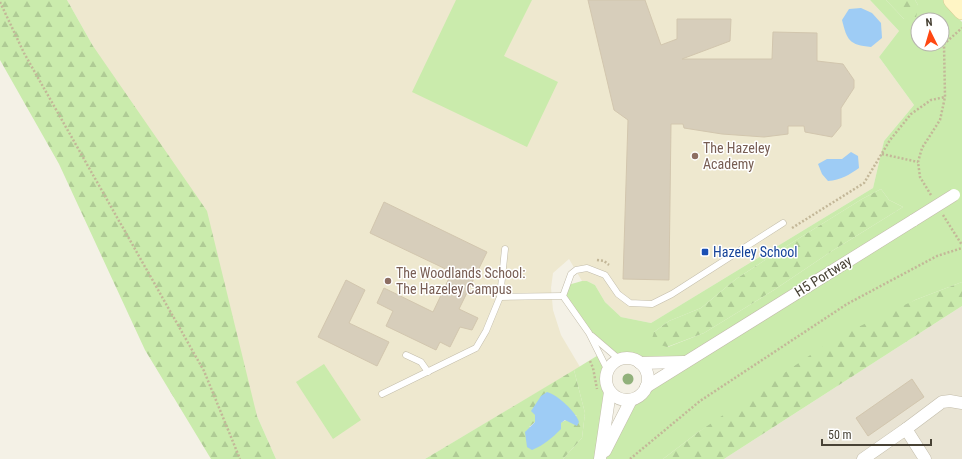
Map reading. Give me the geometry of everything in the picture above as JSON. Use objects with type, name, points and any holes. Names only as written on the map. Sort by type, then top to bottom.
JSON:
[{"type":"street","name":"H5 Portway","points":[[646,387],[960,191]]},
{"type":"street","points":[[601,459],[610,392],[606,382],[608,371],[611,366],[620,360],[630,359],[640,363],[685,362]]},
{"type":"street","points":[[610,392],[620,399],[631,400],[643,393],[646,387],[647,374],[640,363]]},
{"type":"street","points":[[601,459],[631,400]]},
{"type":"street","points":[[863,459],[942,402],[950,401],[962,403]]},
{"type":"street","points":[[906,429],[925,459]]},
{"type":"lane","points":[[563,296],[571,274],[576,270],[587,268],[605,275],[618,294],[630,303],[652,304],[672,294],[783,223]]},
{"type":"lane","points":[[382,394],[476,348],[486,331],[500,297],[505,249]]},
{"type":"lane","points":[[500,297],[563,296]]},
{"type":"lane","points":[[563,296],[589,333],[608,371]]},
{"type":"lane","points":[[589,333],[620,360]]},
{"type":"lane","points":[[406,355],[421,362],[428,372]]},
{"type":"path","points":[[0,2],[24,53],[204,371],[240,459]]},
{"type":"path","points":[[932,198],[920,177],[918,162],[922,148],[940,120],[945,97],[944,44],[962,28]]},
{"type":"path","points":[[882,154],[918,162]]},
{"type":"path","points":[[630,459],[700,401],[847,304],[937,256],[962,247],[941,211]]},
{"type":"path","points":[[590,361],[593,368],[597,390]]},
{"type":"shaded area","name":"The Hazeley Academy","points":[[67,0],[870,0],[899,31],[879,57],[914,105],[884,141],[873,188],[651,323],[621,317],[605,302],[595,285],[587,281],[582,281],[569,259],[553,273],[551,288],[553,310],[561,335],[580,367],[425,459],[276,459],[93,46]]},
{"type":"shaded area","points":[[962,306],[962,459],[724,459]]},
{"type":"green space","points":[[0,0],[67,0],[93,46],[207,211],[257,416],[276,459],[211,459],[145,350],[59,164],[0,60]]},
{"type":"green space","points":[[456,0],[532,0],[504,56],[558,82],[527,147],[412,92]]},
{"type":"green space","points":[[870,0],[886,0],[904,19],[910,13],[910,52],[950,52],[950,12],[911,12],[918,5],[915,0],[962,0],[962,20],[958,18],[962,22],[962,282],[915,300],[697,433],[663,459],[601,459],[631,400],[640,395],[646,387],[684,363],[640,363],[630,359],[620,360],[589,333],[563,296],[568,285],[587,281],[595,285],[605,302],[621,317],[651,323],[873,188],[884,141],[914,105],[879,57],[899,31]],"holes":[[[881,189],[889,200],[903,207],[704,333],[668,347],[654,332],[669,321],[701,308],[736,279],[862,199]]]},
{"type":"green space","points":[[886,0],[915,0],[918,5],[917,12],[910,12],[910,18],[904,19]]},
{"type":"green space","points":[[881,189],[889,200],[903,207],[704,333],[667,347],[651,342],[654,332],[669,321],[701,308],[736,279],[862,199]]},
{"type":"green space","points":[[962,282],[962,306],[724,459],[663,459],[697,433],[835,338],[915,300]]},
{"type":"green space","points":[[600,354],[608,371],[606,376],[608,387],[600,459],[563,459],[582,438],[585,413],[574,370]]},
{"type":"green space","points":[[324,364],[361,420],[333,439],[296,382]]},
{"type":"green space","points":[[574,370],[585,413],[582,438],[563,459],[425,459]],"holes":[[[535,415],[577,415],[560,423],[561,429],[529,427],[535,422]]]},
{"type":"water","points":[[861,8],[872,13],[881,23],[882,38],[871,47],[853,43],[848,37],[842,20],[849,9]]},
{"type":"water","points":[[851,152],[858,156],[859,168],[845,177],[828,181],[822,174],[818,164],[827,159],[842,159]]},
{"type":"water","points":[[547,392],[566,404],[579,422],[577,426],[565,420],[561,423],[561,429],[544,444],[532,450],[527,447],[525,432],[535,422],[535,415],[531,411],[541,396]]},
{"type":"building","points":[[588,0],[645,0],[661,45],[677,39],[677,19],[731,19],[730,41],[682,59],[772,59],[773,32],[817,33],[817,61],[843,64],[854,80],[854,88],[841,108],[841,126],[832,137],[805,132],[804,126],[788,126],[788,134],[764,137],[722,134],[684,128],[683,124],[671,124],[669,280],[623,279],[628,120],[614,110]]},
{"type":"building","points":[[384,202],[487,252],[459,309],[478,318],[472,330],[460,327],[450,347],[440,342],[436,350],[386,326],[393,311],[377,303],[384,288],[433,312],[452,272],[370,233]]},
{"type":"building","points":[[346,280],[365,290],[349,323],[389,342],[377,366],[318,337]]},
{"type":"building","points":[[912,379],[924,397],[868,436],[856,418]]},
{"type":"place","name":"The Hazeley Academy","points":[[695,156]]},
{"type":"place","name":"Hazeley School","points":[[705,252]]},
{"type":"place","name":"The Woodlands School: The Hazeley Campus","points":[[388,281]]}]
